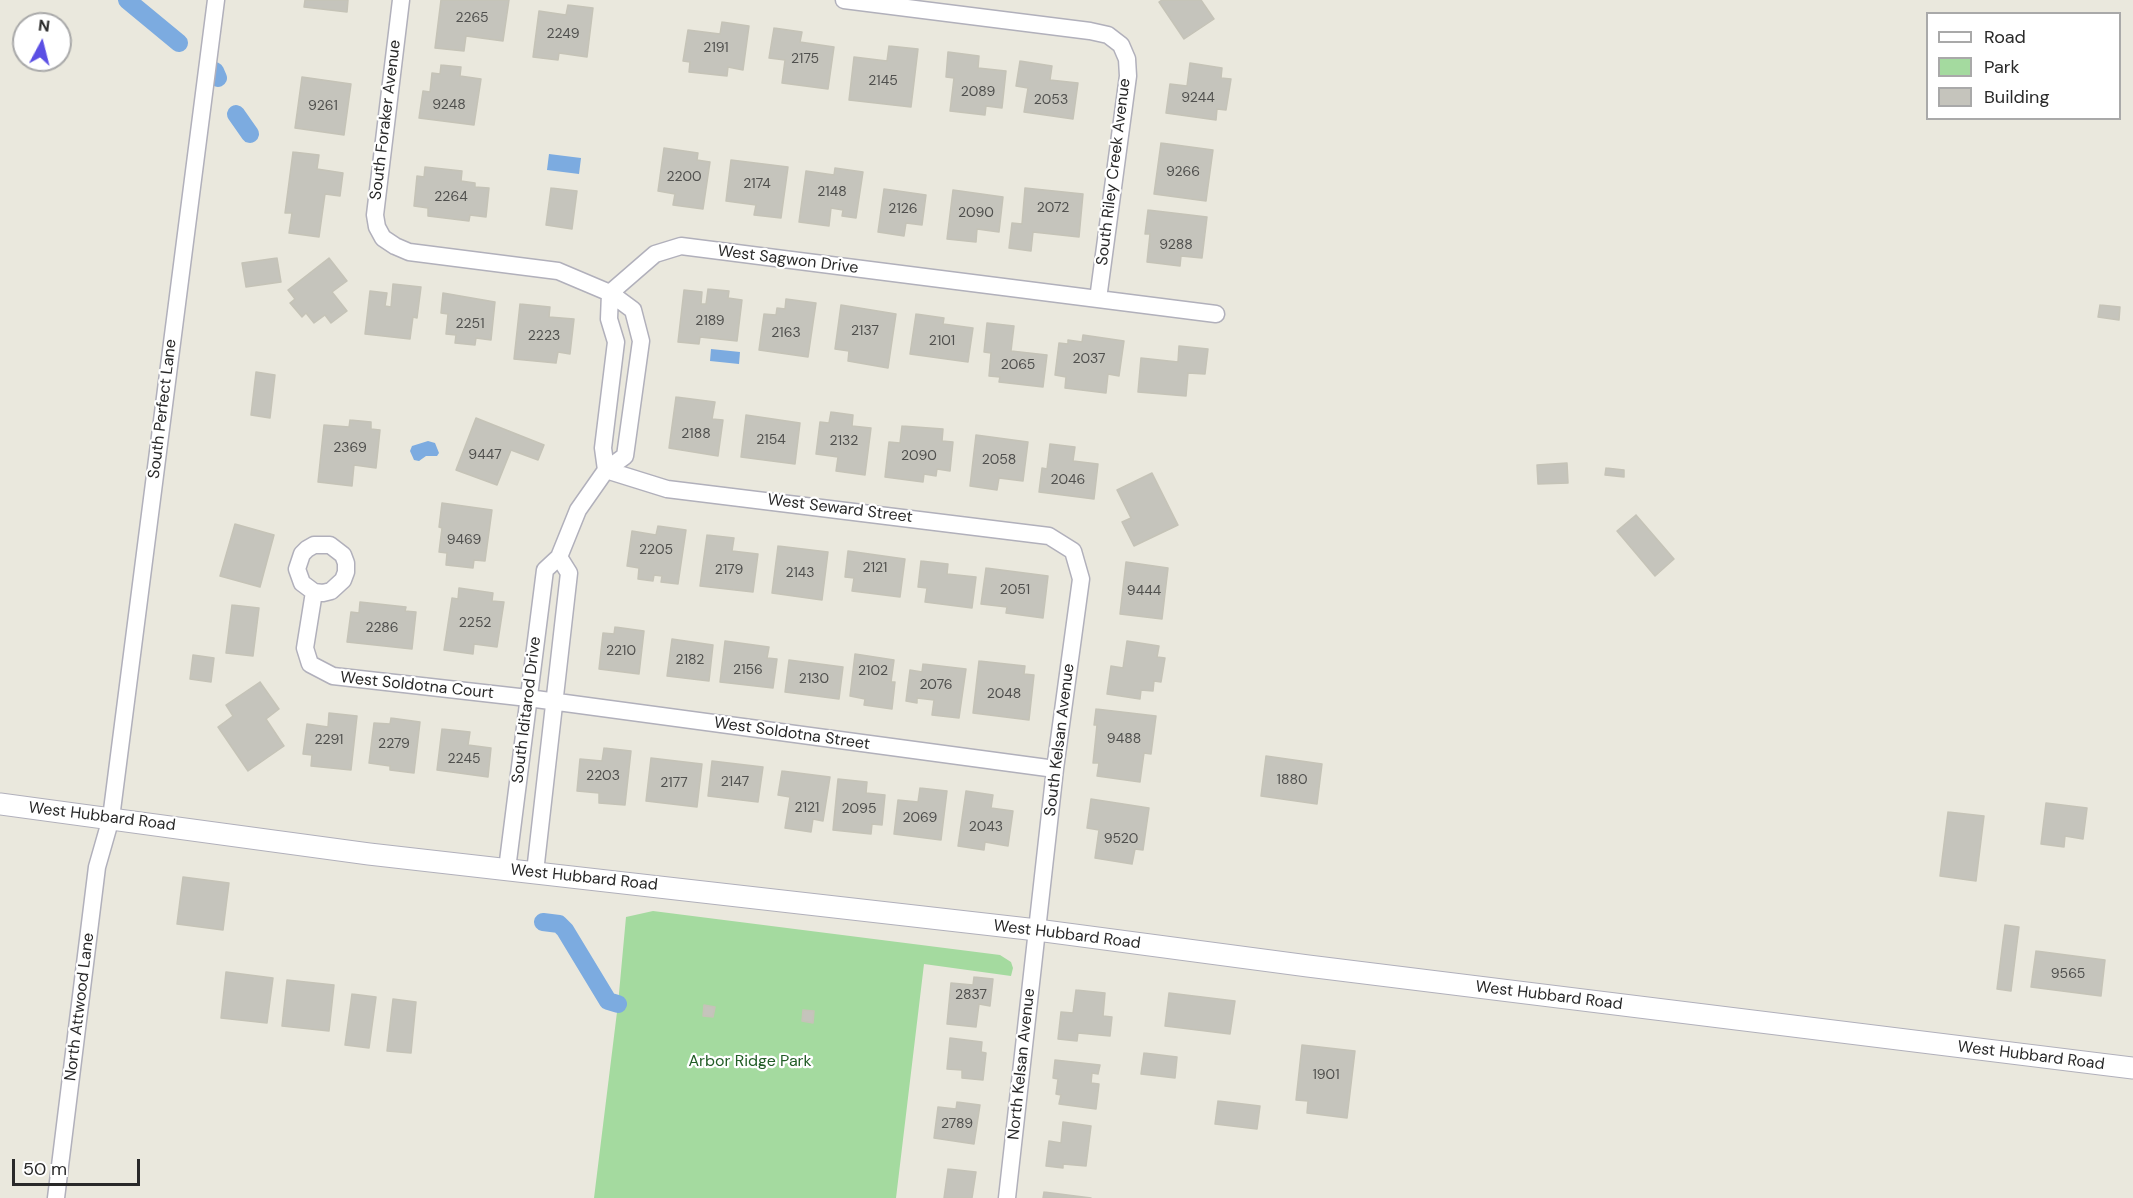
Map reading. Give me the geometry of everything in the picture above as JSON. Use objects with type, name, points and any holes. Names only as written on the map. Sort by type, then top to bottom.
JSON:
[{"type":"street","name":"South Perfect Lane","points":[[111,818],[216,0]]},
{"type":"street","name":"South Foraker Avenue","points":[[401,0],[375,215],[377,227],[383,238],[409,252],[558,270],[610,293]]},
{"type":"street","name":"South Riley Creek Avenue","points":[[844,0],[1090,31],[1108,35],[1121,45],[1127,59],[1128,76],[1098,299]]},
{"type":"street","name":"West Sagwon Drive","points":[[610,293],[655,254],[681,246],[1216,314]]},
{"type":"street","name":"South Iditarod Drive","points":[[507,869],[545,570],[559,556],[578,510],[606,470],[625,456],[641,341],[633,310],[610,293]]},
{"type":"street","points":[[606,470],[603,448],[616,342],[609,319],[610,293]]},
{"type":"street","name":"West Seward Street","points":[[606,470],[667,489],[1049,536],[1072,551]]},
{"type":"street","name":"South Kelsan Avenue","points":[[1037,930],[1055,769],[1081,579],[1072,551]]},
{"type":"street","name":"South Iditarod Drive","points":[[535,872],[569,573],[559,556]]},
{"type":"street","name":"West Soldotna Court","points":[[314,592],[305,648],[310,664],[333,676],[528,698]]},
{"type":"street","name":"West Soldotna Street","points":[[528,698],[1055,769]]},
{"type":"street","name":"West Hubbard Road","points":[[0,804],[369,854],[1037,930],[1319,968],[2133,1068]]},
{"type":"street","name":"North Attwood Lane","points":[[56,1198],[97,867],[111,818]]},
{"type":"street","name":"North Kelsan Avenue","points":[[1007,1198],[1037,930]]},
{"type":"green space","name":"Arbor Ridge Park","points":[[653,911],[1000,955],[1011,962],[1013,968],[1011,976],[924,964],[896,1198],[594,1198],[618,1004],[626,917]]},
{"type":"water","points":[[549,154],[581,158],[579,174],[547,170]]},
{"type":"water","points":[[711,349],[740,352],[739,364],[710,361]]},
{"type":"water","points":[[428,441],[435,443],[439,453],[437,456],[426,456],[419,461],[414,460],[410,451],[412,446]]},
{"type":"building","points":[[305,0],[348,0],[347,12],[304,7]]},
{"type":"building","points":[[441,0],[509,0],[503,41],[466,36],[464,51],[435,48]]},
{"type":"building","points":[[1162,0],[1201,0],[1214,19],[1184,39],[1159,2]]},
{"type":"building","points":[[568,5],[593,8],[587,57],[559,53],[558,60],[533,57],[539,11],[566,15]]},
{"type":"building","points":[[722,22],[749,26],[743,70],[728,67],[727,76],[689,72],[690,62],[683,61],[688,30],[720,34]]},
{"type":"building","points":[[774,28],[802,32],[800,42],[834,47],[828,89],[782,83],[785,60],[769,58]]},
{"type":"building","points":[[889,46],[918,49],[911,107],[849,100],[854,57],[887,61]]},
{"type":"building","points":[[948,52],[979,56],[978,68],[1006,71],[1002,108],[986,106],[985,115],[950,111],[954,78],[946,77]]},
{"type":"building","points":[[1020,61],[1052,66],[1050,80],[1078,83],[1073,119],[1024,112],[1028,88],[1016,86]]},
{"type":"building","points":[[1190,63],[1222,68],[1221,78],[1231,79],[1226,110],[1217,109],[1216,120],[1166,113],[1170,84],[1187,86]]},
{"type":"building","points":[[441,65],[461,67],[460,76],[481,79],[474,125],[419,118],[423,91],[430,92],[432,73],[440,74]]},
{"type":"building","points":[[302,77],[351,84],[344,135],[295,128]]},
{"type":"building","points":[[1161,143],[1213,150],[1206,201],[1154,194]]},
{"type":"building","points":[[664,148],[698,153],[697,160],[710,162],[703,209],[673,205],[675,194],[658,191]]},
{"type":"building","points":[[293,152],[319,155],[317,169],[343,173],[340,196],[325,194],[319,237],[289,233],[292,213],[285,213]]},
{"type":"building","points":[[731,160],[788,167],[781,218],[754,215],[756,205],[726,201]]},
{"type":"building","points":[[425,167],[462,171],[461,181],[475,183],[475,187],[489,188],[486,217],[470,215],[469,221],[428,216],[428,208],[414,206],[417,176],[424,177]]},
{"type":"building","points":[[835,168],[863,172],[856,218],[842,216],[843,210],[831,208],[829,226],[799,222],[806,171],[834,175]]},
{"type":"building","points":[[551,188],[577,191],[572,229],[546,225]]},
{"type":"building","points":[[1025,188],[1083,194],[1079,237],[1033,232],[1031,251],[1009,248],[1012,223],[1022,224]]},
{"type":"building","points":[[884,189],[926,195],[922,225],[906,223],[904,236],[878,232]]},
{"type":"building","points":[[953,190],[1003,197],[999,232],[977,229],[976,242],[947,239]]},
{"type":"building","points":[[1148,210],[1207,217],[1202,258],[1181,256],[1180,266],[1147,262],[1150,234],[1145,234]]},
{"type":"building","points":[[277,258],[281,282],[246,287],[242,263]]},
{"type":"building","points":[[329,258],[347,281],[332,292],[347,311],[331,323],[325,315],[314,323],[306,313],[302,317],[290,303],[295,299],[288,290]]},
{"type":"building","points":[[393,284],[421,287],[417,318],[413,317],[410,339],[365,334],[370,291],[387,293],[385,306],[391,307]]},
{"type":"building","points":[[708,289],[729,291],[728,298],[742,300],[737,341],[700,337],[699,344],[678,342],[684,290],[702,292],[701,304],[706,304]]},
{"type":"building","points":[[443,293],[495,302],[491,340],[476,338],[475,345],[455,343],[456,335],[446,334],[448,314],[441,313]]},
{"type":"building","points":[[786,299],[816,303],[808,357],[759,350],[764,314],[776,315],[777,308],[785,309]]},
{"type":"building","points":[[520,304],[550,307],[549,317],[574,319],[570,354],[558,352],[556,363],[514,359]]},
{"type":"building","points":[[841,305],[896,314],[888,368],[848,361],[849,351],[835,349]]},
{"type":"building","points":[[2100,305],[2120,307],[2119,320],[2098,317]]},
{"type":"building","points":[[916,314],[944,318],[943,324],[973,328],[968,362],[910,354]]},
{"type":"building","points":[[987,323],[1014,326],[1011,351],[1047,355],[1043,387],[999,382],[1000,377],[989,376],[991,353],[984,352]]},
{"type":"building","points":[[1083,335],[1124,341],[1119,376],[1108,374],[1106,393],[1065,388],[1066,377],[1055,375],[1059,343],[1068,344],[1068,340],[1082,342]]},
{"type":"building","points":[[1179,346],[1208,349],[1205,374],[1188,373],[1186,396],[1138,392],[1141,358],[1178,362]]},
{"type":"building","points":[[256,372],[275,375],[270,418],[251,415]]},
{"type":"building","points":[[676,397],[715,402],[712,419],[723,420],[718,456],[669,448]]},
{"type":"building","points":[[831,412],[853,415],[852,426],[871,428],[865,475],[836,471],[838,457],[816,454],[820,422],[829,423]]},
{"type":"building","points":[[746,415],[800,423],[795,464],[741,457]]},
{"type":"building","points":[[476,418],[544,445],[538,460],[511,450],[497,485],[456,470]]},
{"type":"building","points":[[350,420],[371,422],[371,429],[380,430],[376,468],[354,465],[352,486],[318,482],[324,425],[349,427]]},
{"type":"building","points":[[902,426],[943,429],[942,441],[953,442],[950,471],[937,469],[936,476],[924,474],[923,482],[885,477],[889,442],[900,443]]},
{"type":"building","points":[[976,435],[1028,442],[1023,481],[999,478],[997,490],[970,486]]},
{"type":"building","points":[[1050,444],[1075,447],[1073,461],[1098,464],[1094,499],[1039,492],[1042,468],[1047,469]]},
{"type":"building","points":[[1567,463],[1568,483],[1538,484],[1537,465]]},
{"type":"building","points":[[1606,468],[1624,470],[1624,477],[1605,475]]},
{"type":"building","points":[[1152,473],[1178,525],[1134,546],[1122,522],[1131,518],[1117,490]]},
{"type":"building","points":[[442,503],[492,510],[485,561],[474,560],[473,568],[446,565],[447,553],[439,552]]},
{"type":"building","points":[[1636,515],[1674,559],[1655,576],[1617,531]]},
{"type":"building","points":[[235,524],[274,535],[260,587],[220,576]]},
{"type":"building","points":[[658,526],[686,530],[678,584],[661,582],[662,576],[654,575],[653,581],[638,579],[639,568],[627,566],[632,531],[656,535]]},
{"type":"building","points":[[707,535],[734,538],[732,551],[758,554],[753,592],[700,586]]},
{"type":"building","points":[[778,546],[828,552],[822,600],[772,593]]},
{"type":"building","points":[[848,551],[905,559],[900,597],[852,591],[854,578],[845,577]]},
{"type":"building","points":[[921,561],[948,564],[947,574],[976,577],[972,608],[925,602],[927,588],[918,587]]},
{"type":"building","points":[[1126,562],[1168,568],[1162,619],[1120,614]]},
{"type":"building","points":[[986,568],[1048,576],[1043,618],[1006,613],[1007,607],[981,604]]},
{"type":"building","points":[[459,588],[493,593],[492,601],[504,602],[497,647],[474,644],[473,654],[444,650],[452,598],[458,599]]},
{"type":"building","points":[[360,602],[406,607],[405,611],[416,612],[412,649],[347,642],[351,612],[359,613]]},
{"type":"building","points":[[232,605],[259,608],[253,656],[226,653]]},
{"type":"building","points":[[615,627],[644,631],[639,674],[599,669],[603,633],[614,634]]},
{"type":"building","points":[[672,639],[713,645],[709,681],[667,676]]},
{"type":"building","points":[[725,641],[769,647],[767,658],[777,659],[773,688],[720,682]]},
{"type":"building","points":[[1127,641],[1159,646],[1157,657],[1165,658],[1161,682],[1154,681],[1153,691],[1141,690],[1140,699],[1107,694],[1111,666],[1123,668]]},
{"type":"building","points":[[855,654],[894,660],[891,682],[895,682],[892,709],[864,705],[865,699],[850,696]]},
{"type":"building","points":[[193,655],[214,658],[211,682],[190,679]]},
{"type":"building","points":[[789,660],[843,667],[839,699],[785,692]]},
{"type":"building","points":[[979,661],[1025,666],[1024,674],[1034,675],[1029,720],[973,713]]},
{"type":"building","points":[[923,664],[966,669],[959,718],[932,715],[934,700],[917,698],[917,703],[906,701],[910,670],[922,672]]},
{"type":"building","points":[[260,682],[279,709],[266,719],[284,746],[248,771],[218,727],[233,716],[226,705]]},
{"type":"building","points":[[1096,709],[1156,716],[1151,754],[1144,753],[1140,782],[1097,776],[1099,763],[1093,763],[1097,725],[1094,725]]},
{"type":"building","points":[[329,713],[357,716],[351,770],[311,766],[312,755],[303,754],[307,724],[328,727]]},
{"type":"building","points":[[391,718],[420,722],[414,773],[390,770],[390,766],[369,763],[374,723],[390,724]]},
{"type":"building","points":[[442,729],[470,732],[468,745],[491,748],[488,777],[437,770]]},
{"type":"building","points":[[604,748],[631,751],[625,805],[599,803],[599,793],[577,791],[580,759],[602,761]]},
{"type":"building","points":[[1266,756],[1322,764],[1317,804],[1261,796]]},
{"type":"building","points":[[651,758],[702,764],[697,807],[646,801]]},
{"type":"building","points":[[712,761],[763,767],[758,802],[708,796]]},
{"type":"building","points":[[782,771],[830,777],[823,821],[813,819],[811,832],[785,828],[790,797],[778,795]]},
{"type":"building","points":[[838,779],[867,782],[866,793],[885,795],[882,825],[872,824],[871,834],[833,830]]},
{"type":"building","points":[[920,788],[947,791],[941,840],[894,834],[898,800],[918,802]]},
{"type":"building","points":[[966,791],[993,795],[991,808],[1013,811],[1008,846],[985,842],[984,850],[958,846]]},
{"type":"building","points":[[1091,799],[1149,808],[1143,850],[1135,849],[1132,864],[1095,858],[1099,830],[1087,828]]},
{"type":"building","points":[[2046,803],[2087,808],[2083,839],[2065,836],[2064,847],[2041,844]]},
{"type":"building","points":[[1948,812],[1984,816],[1976,881],[1940,876]]},
{"type":"building","points":[[183,877],[229,883],[223,930],[177,924]]},
{"type":"building","points":[[2005,925],[2019,927],[2011,991],[1997,989]]},
{"type":"building","points":[[2036,951],[2105,960],[2101,996],[2031,987]]},
{"type":"building","points":[[226,972],[273,978],[267,1023],[221,1018]]},
{"type":"building","points":[[974,977],[993,979],[990,1006],[979,1004],[976,1027],[947,1024],[951,983],[973,985]]},
{"type":"building","points":[[287,980],[334,985],[329,1031],[282,1026]]},
{"type":"building","points":[[1076,990],[1105,993],[1103,1016],[1112,1017],[1110,1036],[1078,1033],[1077,1041],[1058,1039],[1061,1012],[1073,1013]]},
{"type":"building","points":[[1169,993],[1235,1001],[1230,1034],[1165,1026]]},
{"type":"building","points":[[352,994],[376,997],[369,1048],[345,1045]]},
{"type":"building","points":[[393,999],[416,1002],[411,1053],[387,1051]]},
{"type":"building","points":[[704,1005],[715,1007],[713,1017],[703,1016]]},
{"type":"building","points":[[803,1010],[814,1011],[813,1023],[802,1021]]},
{"type":"building","points":[[950,1038],[982,1042],[981,1052],[986,1053],[983,1080],[962,1078],[962,1070],[947,1069]]},
{"type":"building","points":[[1302,1045],[1355,1051],[1347,1118],[1307,1113],[1308,1101],[1296,1100]]},
{"type":"building","points":[[1144,1053],[1177,1057],[1175,1078],[1141,1074]]},
{"type":"building","points":[[1055,1060],[1100,1065],[1098,1074],[1092,1073],[1091,1083],[1099,1084],[1096,1109],[1059,1104],[1061,1095],[1056,1094],[1058,1079],[1053,1078]]},
{"type":"building","points":[[1218,1101],[1260,1106],[1257,1129],[1215,1124]]},
{"type":"building","points":[[957,1102],[980,1105],[974,1144],[934,1138],[938,1107],[956,1109]]},
{"type":"building","points":[[1063,1122],[1091,1126],[1086,1166],[1063,1164],[1063,1168],[1046,1166],[1049,1141],[1061,1143]]},
{"type":"building","points":[[948,1169],[976,1172],[972,1198],[944,1198]]},
{"type":"building","points":[[1044,1192],[1091,1198],[1043,1198]]},
{"type":"waterway","points":[[127,0],[179,43]]},
{"type":"waterway","points":[[215,71],[218,78]]},
{"type":"waterway","points":[[236,114],[250,134]]},
{"type":"waterway","points":[[543,922],[559,924],[565,930],[608,1001],[618,1004]]}]
